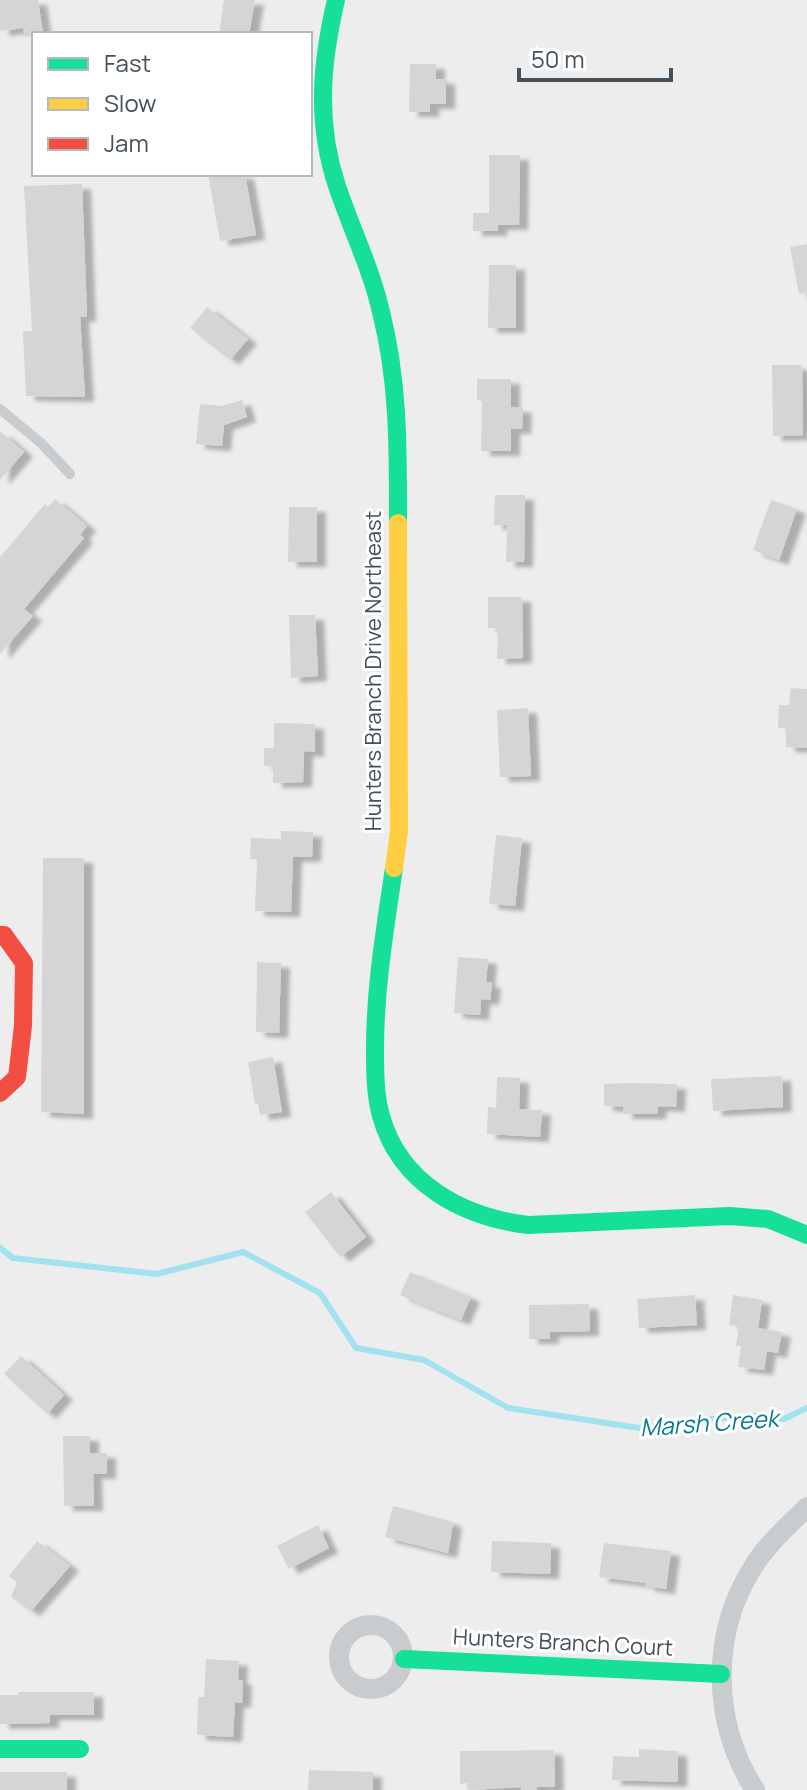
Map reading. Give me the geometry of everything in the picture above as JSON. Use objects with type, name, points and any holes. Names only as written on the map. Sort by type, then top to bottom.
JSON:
[{"type":"street","name":"Hunters Branch Drive Northeast","points":[[336,0],[327,37],[321,91],[323,125],[337,189],[382,310],[398,410],[399,831],[375,998],[375,1080],[381,1117],[397,1151],[417,1177],[447,1201],[476,1215],[528,1225],[730,1216],[768,1219],[807,1235]]},
{"type":"street","points":[[0,935],[4,935],[24,963],[23,1026],[17,1077],[0,1093]]},
{"type":"street","points":[[755,1790],[742,1771],[722,1707],[721,1674],[730,1616],[754,1566],[775,1538],[807,1507]]},
{"type":"street","name":"Hunters Branch Court","points":[[404,1659],[721,1674]]},
{"type":"street","points":[[0,1749],[80,1749]]},
{"type":"lane","points":[[0,409],[41,443],[70,474]]},
{"type":"building","points":[[0,0],[38,0],[43,32],[32,32],[32,36],[25,37],[23,28],[0,31]]},
{"type":"building","points":[[224,0],[255,0],[249,32],[219,32]]},
{"type":"building","points":[[410,64],[436,64],[436,79],[446,79],[446,104],[430,104],[430,112],[409,112]]},
{"type":"building","points":[[489,155],[520,155],[519,225],[498,225],[498,231],[473,231],[473,213],[489,213]]},
{"type":"building","points":[[208,176],[245,176],[256,235],[220,241]]},
{"type":"building","points":[[82,184],[87,317],[80,317],[85,397],[26,396],[23,331],[32,331],[24,186]]},
{"type":"building","points":[[807,244],[807,293],[799,294],[790,247]]},
{"type":"building","points":[[489,265],[516,265],[516,328],[488,328]]},
{"type":"building","points":[[207,307],[248,339],[230,360],[190,328]]},
{"type":"building","points":[[772,365],[802,365],[803,435],[773,436]]},
{"type":"building","points":[[477,379],[511,379],[511,407],[523,408],[522,429],[511,429],[511,451],[481,451],[482,401],[477,400]]},
{"type":"building","points":[[242,400],[247,417],[224,425],[222,446],[196,444],[200,404],[222,406]]},
{"type":"building","points":[[0,431],[24,452],[0,480]]},
{"type":"building","points":[[495,495],[525,495],[524,562],[506,562],[507,525],[494,525]]},
{"type":"building","points":[[55,499],[87,526],[80,535],[84,538],[24,609],[33,616],[0,654],[0,557],[45,504],[48,507]]},
{"type":"building","points":[[771,500],[797,509],[779,560],[753,550]]},
{"type":"building","points":[[289,507],[317,507],[317,562],[288,562]]},
{"type":"building","points":[[488,597],[522,597],[523,658],[497,659],[498,628],[488,628]]},
{"type":"building","points":[[289,615],[315,615],[318,676],[291,678]]},
{"type":"building","points":[[791,688],[807,689],[807,748],[786,747],[786,728],[778,728],[779,705],[789,705]]},
{"type":"building","points":[[528,708],[531,776],[500,777],[497,710]]},
{"type":"building","points":[[274,723],[315,724],[315,752],[304,751],[303,782],[273,783],[273,766],[264,766],[264,748],[274,748]]},
{"type":"building","points":[[281,831],[313,832],[312,857],[293,857],[291,912],[255,911],[257,859],[250,859],[251,838],[281,839]]},
{"type":"building","points":[[496,835],[522,838],[515,906],[489,904]]},
{"type":"building","points":[[43,858],[84,858],[84,1114],[41,1112]]},
{"type":"building","points":[[458,957],[488,959],[486,982],[492,983],[490,1000],[481,999],[480,1015],[454,1013]]},
{"type":"building","points":[[257,962],[281,963],[279,1033],[256,1032]]},
{"type":"building","points":[[273,1057],[282,1112],[260,1115],[258,1104],[255,1104],[248,1062]]},
{"type":"building","points":[[782,1076],[783,1107],[713,1111],[711,1079]]},
{"type":"building","points":[[497,1077],[520,1078],[519,1109],[542,1110],[540,1137],[487,1134],[488,1107],[496,1108]]},
{"type":"building","points":[[604,1084],[677,1084],[676,1107],[658,1106],[657,1114],[623,1114],[624,1107],[604,1106]]},
{"type":"building","points":[[331,1192],[366,1237],[340,1257],[305,1212]]},
{"type":"building","points":[[410,1272],[471,1297],[461,1320],[400,1295]]},
{"type":"building","points":[[695,1295],[697,1325],[639,1328],[637,1299]]},
{"type":"building","points":[[733,1295],[762,1300],[758,1328],[782,1332],[778,1353],[767,1351],[764,1370],[738,1367],[741,1346],[736,1346],[739,1327],[729,1325]]},
{"type":"building","points":[[589,1304],[590,1331],[550,1332],[550,1339],[529,1339],[529,1305]]},
{"type":"building","points":[[21,1356],[64,1395],[47,1414],[4,1374]]},
{"type":"building","points":[[63,1436],[90,1436],[90,1453],[107,1453],[107,1474],[93,1474],[94,1506],[64,1506]]},
{"type":"building","points":[[393,1506],[453,1522],[448,1553],[385,1537]]},
{"type":"building","points":[[318,1525],[329,1548],[289,1569],[277,1546]]},
{"type":"building","points":[[37,1541],[70,1566],[31,1611],[11,1597],[17,1582],[9,1576]]},
{"type":"building","points":[[492,1541],[551,1543],[550,1574],[491,1572]]},
{"type":"building","points":[[604,1543],[671,1551],[666,1589],[599,1577]]},
{"type":"building","points":[[206,1659],[239,1661],[238,1680],[243,1680],[242,1703],[235,1702],[233,1737],[197,1735],[198,1697],[204,1697]]},
{"type":"building","points":[[18,1692],[94,1692],[94,1715],[50,1715],[50,1723],[0,1724],[0,1695],[18,1695]]},
{"type":"building","points":[[639,1749],[678,1751],[678,1782],[612,1780],[613,1756],[639,1757]]},
{"type":"building","points":[[554,1750],[555,1787],[469,1790],[469,1783],[460,1784],[460,1751]]},
{"type":"building","points":[[309,1770],[373,1772],[373,1790],[308,1790]]},
{"type":"building","points":[[0,1772],[67,1772],[67,1790],[0,1790]]},
{"type":"waterway","name":"Marsh Creek","points":[[0,1248],[13,1258],[157,1274],[243,1252],[320,1293],[356,1348],[424,1360],[508,1408],[639,1428],[753,1416],[784,1419],[807,1408]]},
{"type":"traffic: fast","points":[[336,0],[324,70],[326,139],[337,186],[372,280],[387,338],[396,417],[398,523]]},
{"type":"traffic: fast","points":[[394,868],[377,1004],[376,1083],[381,1116],[390,1140],[403,1161],[419,1178],[458,1205],[504,1221],[528,1225],[730,1216],[768,1219],[807,1235]]},
{"type":"traffic: fast","points":[[404,1659],[721,1674]]},
{"type":"traffic: fast","points":[[0,1749],[80,1749]]},
{"type":"traffic: slow","points":[[394,868],[399,831],[398,523]]},
{"type":"traffic: jam","points":[[0,935],[4,935],[24,963],[23,1026],[17,1077],[0,1093]]}]
